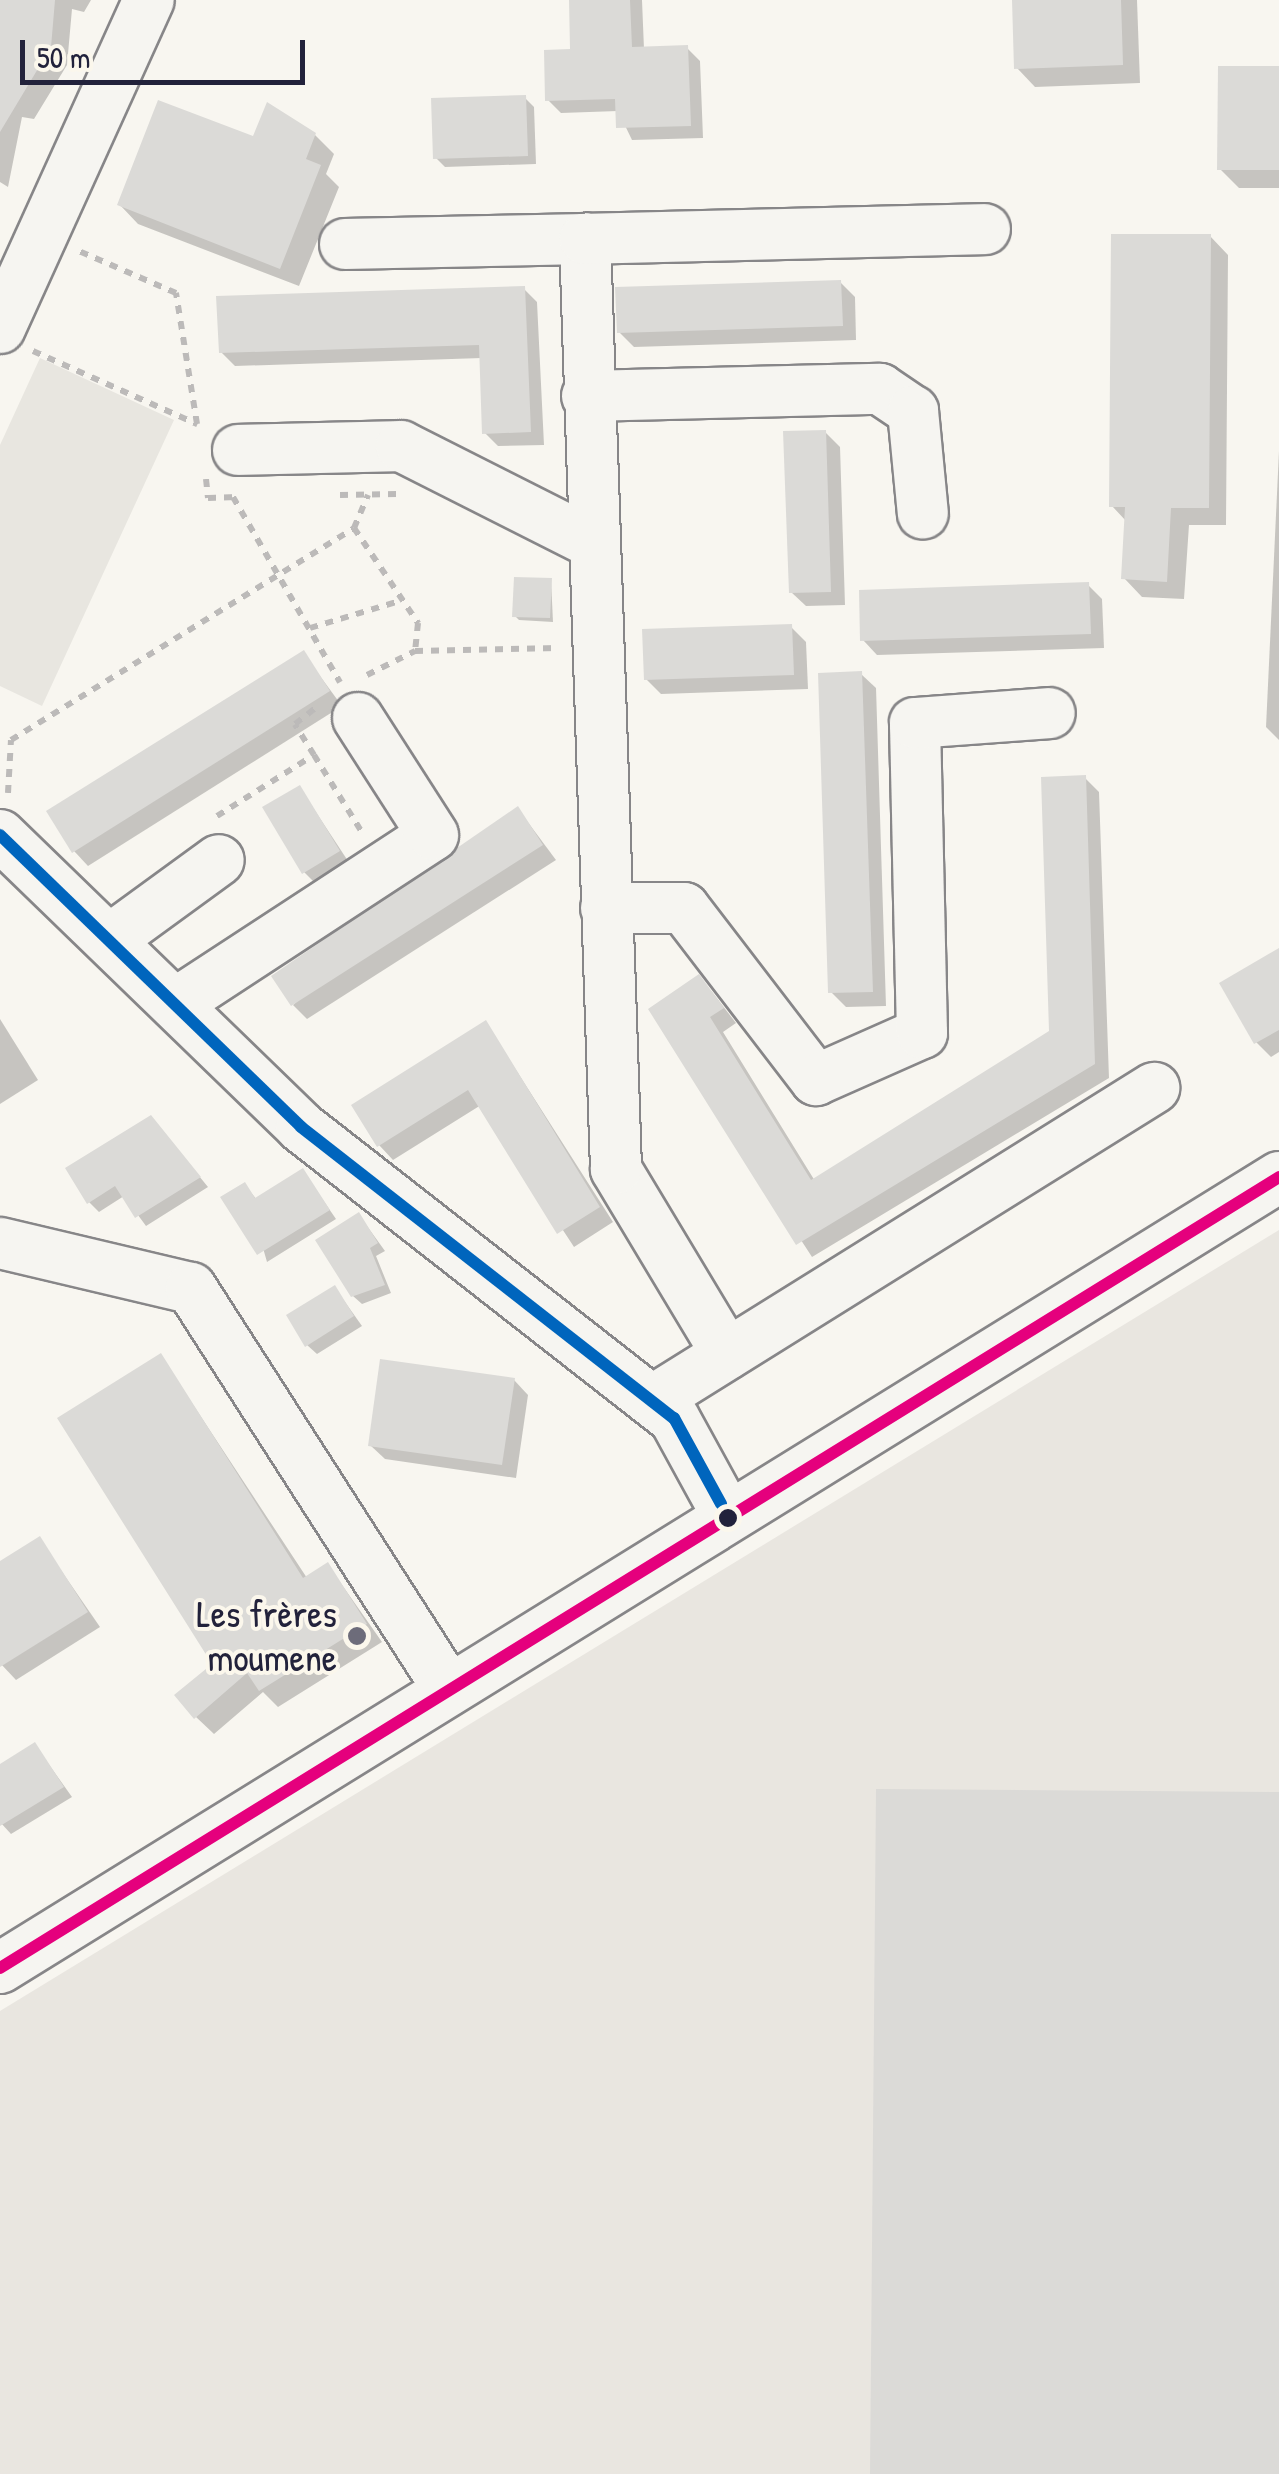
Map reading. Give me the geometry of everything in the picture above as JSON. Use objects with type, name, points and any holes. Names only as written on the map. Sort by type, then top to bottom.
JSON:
[{"type":"street","points":[[9,337],[42,236],[149,0]]},
{"type":"street","points":[[346,244],[985,229]]},
{"type":"street","points":[[585,239],[587,396],[616,1168],[727,1354]]},
{"type":"street","points":[[587,396],[880,389],[913,410],[923,514]]},
{"type":"street","points":[[214,455],[400,446],[593,543]]},
{"type":"street","points":[[606,908],[684,908],[816,1080],[922,1034],[915,722],[1050,713]]},
{"type":"street","points":[[175,1004],[434,835],[358,718]]},
{"type":"street","points":[[7,822],[175,1004],[301,1127],[674,1418],[725,1512]]},
{"type":"street","points":[[112,938],[208,844]]},
{"type":"street","points":[[652,1401],[1154,1088]]},
{"type":"street","points":[[0,1968],[725,1512],[1279,1177]]},
{"type":"street","points":[[0,1243],[191,1288],[448,1688]]},
{"type":"path","points":[[42,236],[176,293],[214,455],[343,687],[416,651],[597,647]]},
{"type":"path","points":[[9,337],[214,455],[253,497]]},
{"type":"path","points":[[330,496],[406,494]]},
{"type":"path","points":[[7,822],[3,780],[11,740],[354,528],[368,495]]},
{"type":"path","points":[[354,528],[418,624],[416,651]]},
{"type":"path","points":[[310,628],[400,600]]},
{"type":"path","points":[[208,844],[314,755],[367,840],[350,851]]},
{"type":"shaded area","points":[[40,358],[174,420],[42,706],[0,686],[0,445]]},
{"type":"shaded area","points":[[1279,1230],[1279,2474],[0,2474],[0,2011]]},
{"type":"building","points":[[0,0],[55,0],[51,47],[0,132]]},
{"type":"building","points":[[569,0],[630,0],[632,47],[688,45],[691,126],[616,128],[615,99],[545,101],[544,50],[570,49]]},
{"type":"building","points":[[1012,0],[1121,0],[1123,65],[1014,69]]},
{"type":"building","points":[[1218,66],[1279,66],[1279,170],[1217,170]]},
{"type":"building","points":[[526,95],[528,156],[433,159],[431,98]]},
{"type":"building","points":[[158,100],[253,136],[267,102],[316,133],[306,159],[321,165],[280,269],[117,205]]},
{"type":"building","points":[[1111,234],[1211,234],[1209,508],[1171,508],[1167,582],[1121,579],[1125,507],[1109,507]]},
{"type":"building","points":[[841,280],[843,326],[617,333],[615,287]]},
{"type":"building","points":[[525,286],[531,432],[482,434],[479,345],[219,353],[216,296]]},
{"type":"building","points":[[826,430],[831,592],[789,593],[783,431]]},
{"type":"building","points":[[514,577],[552,578],[550,618],[512,617]]},
{"type":"building","points":[[1089,582],[1091,634],[860,641],[859,590]]},
{"type":"building","points":[[792,624],[794,675],[644,680],[642,629]]},
{"type":"building","points":[[304,650],[330,691],[72,853],[46,811]]},
{"type":"building","points":[[862,671],[873,992],[828,993],[818,673]]},
{"type":"building","points":[[1086,775],[1095,1064],[796,1245],[648,1009],[699,974],[724,1008],[710,1017],[811,1180],[1049,1031],[1041,777]]},
{"type":"building","points":[[300,785],[340,851],[302,874],[262,807]]},
{"type":"building","points":[[518,806],[543,845],[291,1006],[271,976]]},
{"type":"building","points":[[1279,948],[1279,1030],[1254,1044],[1219,983]]},
{"type":"building","points":[[486,1020],[600,1207],[557,1234],[468,1090],[377,1147],[351,1105]]},
{"type":"building","points":[[151,1115],[201,1177],[135,1218],[115,1186],[87,1204],[65,1168]]},
{"type":"building","points":[[303,1168],[330,1210],[257,1255],[220,1197],[245,1182],[255,1198]]},
{"type":"building","points":[[359,1212],[378,1243],[370,1248],[385,1285],[351,1297],[315,1240]]},
{"type":"building","points":[[335,1285],[354,1316],[305,1347],[286,1315]]},
{"type":"building","points":[[161,1353],[303,1578],[328,1562],[367,1624],[259,1691],[247,1673],[194,1719],[174,1695],[212,1664],[57,1418]]},
{"type":"building","points":[[380,1359],[515,1378],[502,1465],[368,1446]]},
{"type":"building","points":[[40,1536],[88,1612],[0,1667],[0,1561]]},
{"type":"building","points":[[35,1742],[64,1787],[0,1826],[0,1764]]},
{"type":"building","points":[[876,1789],[1279,1792],[1279,2474],[870,2474]]},
{"type":"transit line","points":[[0,835],[301,1127],[674,1418],[721,1504]]},
{"type":"transit line","points":[[0,1968],[1279,1177]]},
{"type":"place","name":"Les frères moumene","points":[[357,1636]]}]
